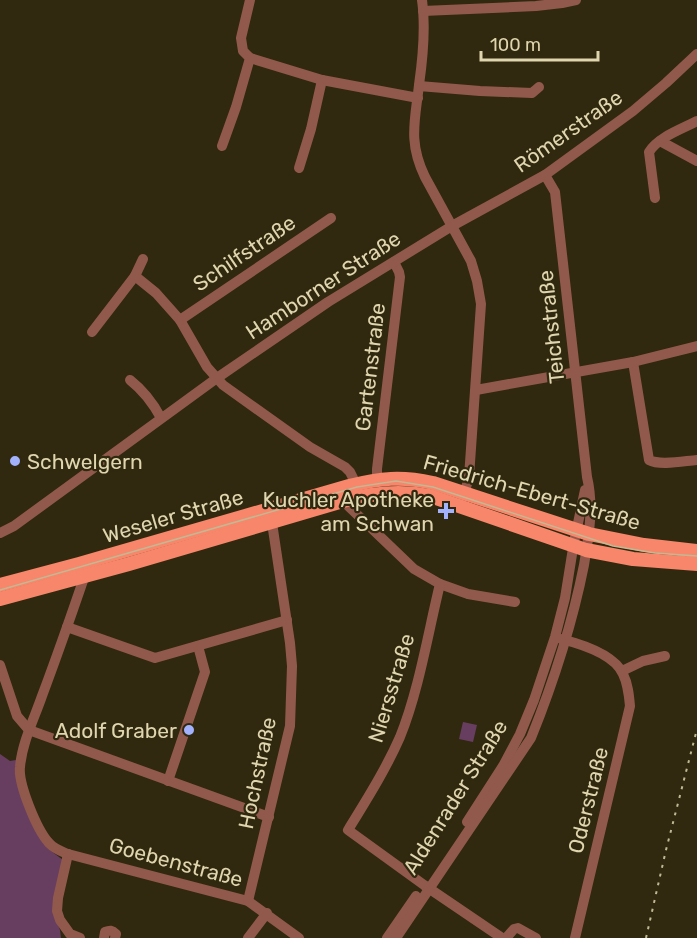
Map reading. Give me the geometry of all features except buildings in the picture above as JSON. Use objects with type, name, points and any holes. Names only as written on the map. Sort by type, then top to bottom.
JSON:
[{"type":"main road","name":"Friedrich-Ebert-Straße","points":[[356,484],[377,479],[420,480],[462,500],[580,548],[633,559],[697,564]]},
{"type":"main road","name":"Weseler Straße","points":[[0,599],[85,575],[341,495],[356,484]]},
{"type":"main road","name":"Friedrich-Ebert-Straße","points":[[341,495],[404,492],[462,500],[583,532],[644,545],[697,551]]},
{"type":"main road","name":"Weseler Straße","points":[[0,585],[271,516]]},
{"type":"street","points":[[250,0],[241,38],[243,51],[250,57],[322,80],[418,98]]},
{"type":"street","points":[[462,500],[469,477],[481,304],[471,261],[418,164],[415,153],[413,132],[424,40],[423,6],[562,3],[576,0]]},
{"type":"street","name":"Römerstraße","points":[[452,226],[545,175],[633,111],[697,54]]},
{"type":"street","points":[[222,146],[250,57]]},
{"type":"street","points":[[299,168],[322,80]]},
{"type":"street","points":[[419,86],[532,93],[539,87]]},
{"type":"street","points":[[656,198],[649,152],[660,141],[697,121]]},
{"type":"street","points":[[660,141],[697,161]]},
{"type":"street","name":"Teichstraße","points":[[545,175],[555,192],[590,491],[583,532]]},
{"type":"street","name":"Schilfstraße","points":[[180,320],[331,218]]},
{"type":"street","name":"Hamborner Straße","points":[[14,526],[217,378],[328,302],[452,226]]},
{"type":"street","points":[[92,332],[135,276],[143,259]]},
{"type":"street","name":"Gartenstraße","points":[[377,479],[400,277],[394,262]]},
{"type":"street","points":[[135,276],[156,293],[180,320],[207,367],[223,385],[310,447],[345,467],[356,484]]},
{"type":"street","points":[[476,390],[633,362],[697,346]]},
{"type":"street","points":[[633,362],[649,460],[653,463],[697,460]]},
{"type":"street","points":[[130,380],[141,388],[161,418]]},
{"type":"street","points":[[341,495],[414,569],[440,584],[468,594],[515,602]]},
{"type":"street","name":"Hochstraße","points":[[248,901],[290,726],[292,666],[271,516]]},
{"type":"street","points":[[0,533],[14,526]]},
{"type":"street","points":[[0,541],[14,526]]},
{"type":"street","name":"Aldenrader Straße","points":[[396,938],[503,766],[520,734],[576,604],[583,532]]},
{"type":"street","name":"Goebenstraße","points":[[85,575],[29,730],[21,759],[21,779],[40,829],[48,842],[69,855],[248,901],[299,938]]},
{"type":"street","name":"Niersstraße","points":[[427,887],[348,830],[387,765],[400,735],[413,700],[440,584]]},
{"type":"street","points":[[67,627],[155,658],[287,620]]},
{"type":"street","points":[[561,639],[600,653],[622,671],[643,661],[665,656]]},
{"type":"street","points":[[168,780],[205,672],[198,646]]},
{"type":"street","points":[[0,665],[17,716],[29,730],[269,817]]},
{"type":"street","name":"Oderstraße","points":[[575,938],[630,706],[622,671]]},
{"type":"street","points":[[69,855],[57,911],[60,920],[70,934],[80,938]]},
{"type":"street","points":[[427,887],[502,938]]},
{"type":"street","name":"Aldenrader Straße","points":[[387,938],[427,887]]},
{"type":"street","points":[[248,938],[267,913]]},
{"type":"street","points":[[506,938],[518,928],[536,938]]},
{"type":"street","points":[[104,938],[105,932],[109,930],[116,934],[115,938]]},
{"type":"shaded area","points":[[463,722],[477,725],[473,742],[459,739]]},
{"type":"shaded area","points":[[0,754],[10,761],[16,760],[47,848],[63,860],[57,922],[61,938],[0,938]]},
{"type":"tram line","points":[[0,590],[357,487],[396,481],[433,487],[613,546],[655,553],[697,556]]},
{"type":"railway","points":[[646,938],[697,729]]},
{"type":"place","name":"Schwelgern","points":[[15,461]]},
{"type":"place","name":"Kuchler Apotheke am Schwan","points":[[446,511]]},
{"type":"place","name":"Adolf Graber","points":[[189,730]]}]
